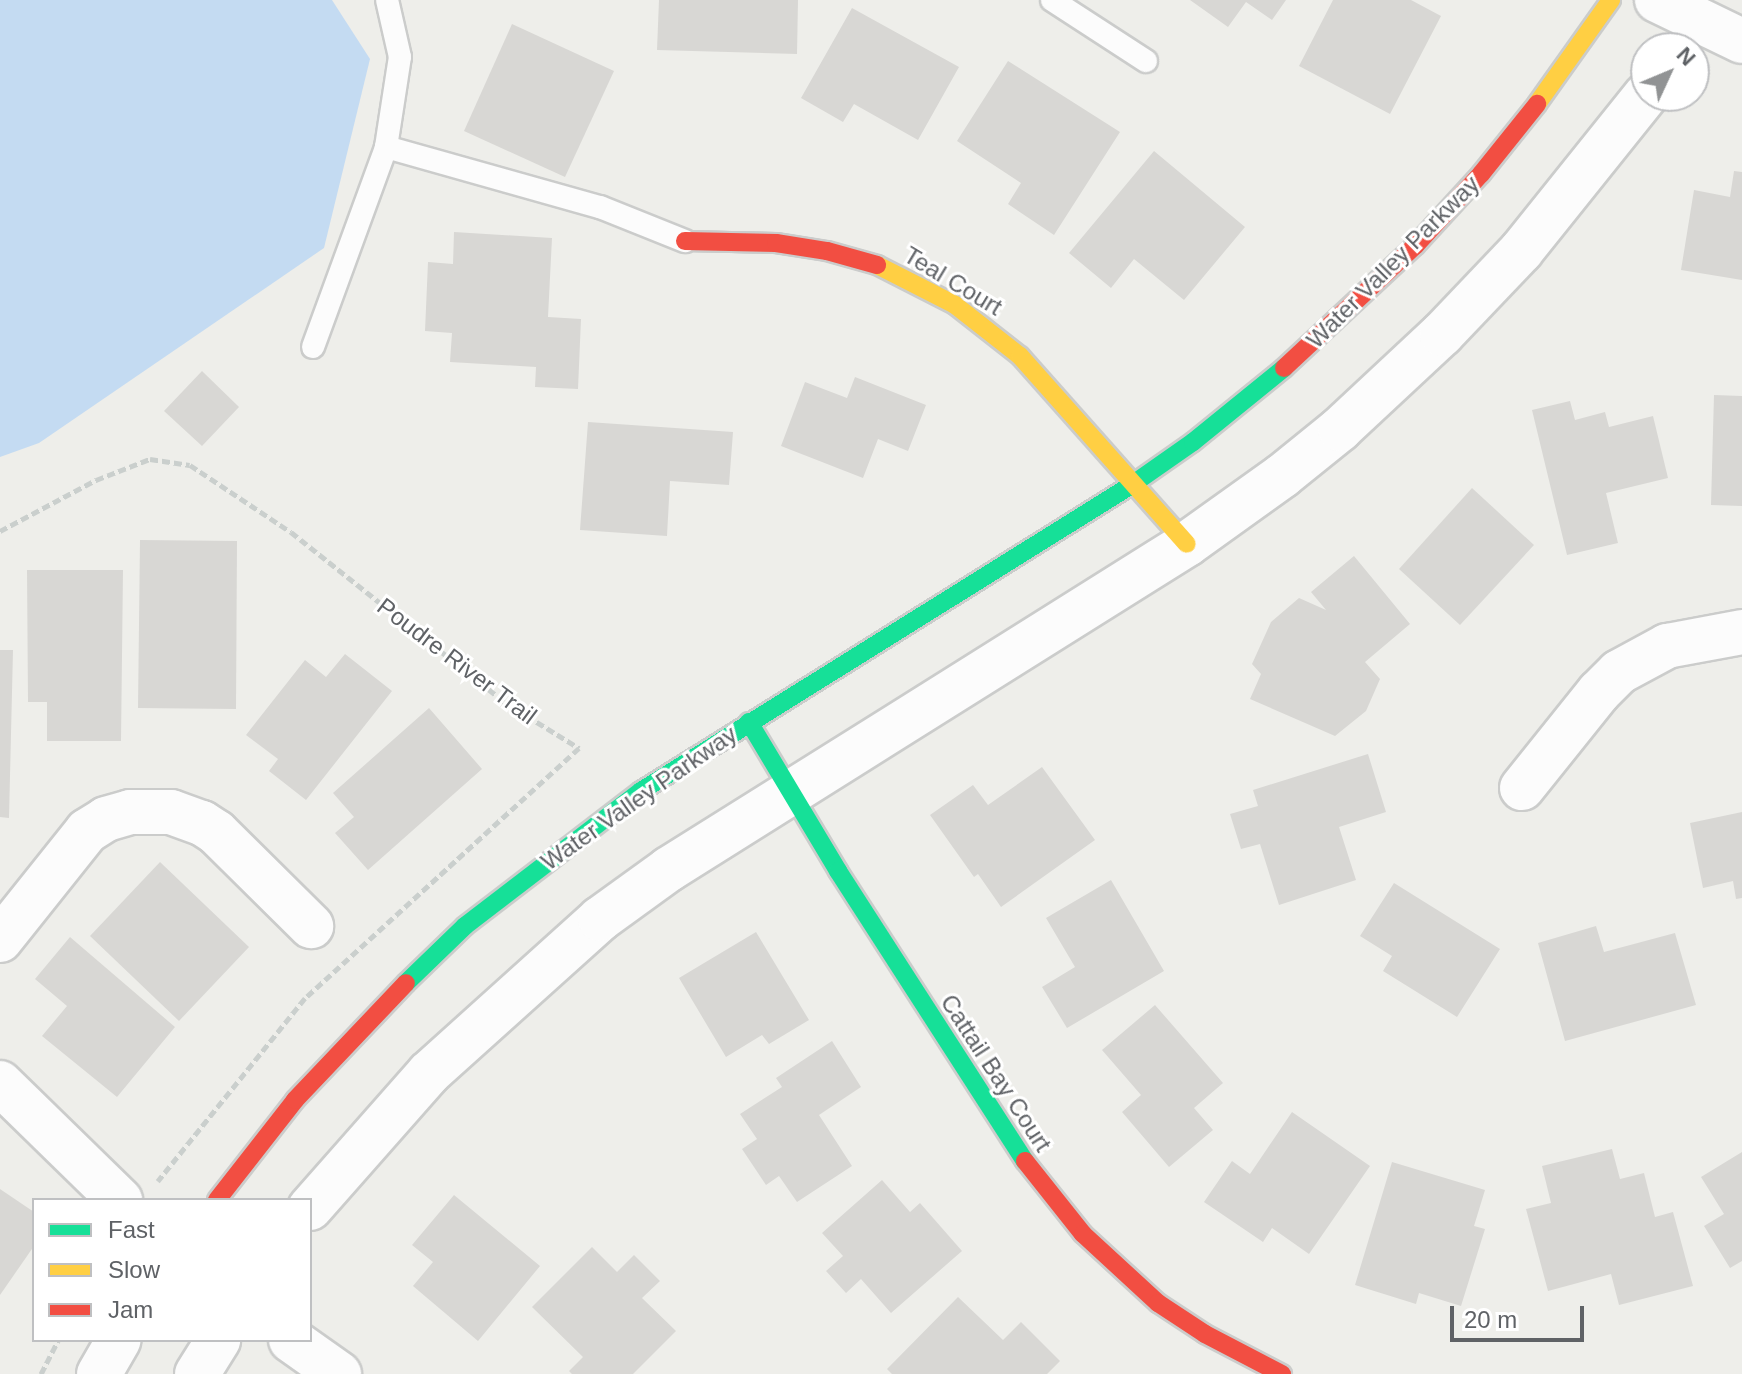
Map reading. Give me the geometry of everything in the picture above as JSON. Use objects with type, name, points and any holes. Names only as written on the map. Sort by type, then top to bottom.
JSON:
[{"type":"street","name":"Water Valley Parkway","points":[[219,1198],[316,1078],[378,1009],[465,926],[641,791],[1133,484],[1193,442],[1309,348],[1415,246],[1481,174],[1561,75],[1611,0]]},
{"type":"street","points":[[1657,0],[1696,23],[1742,41]]},
{"type":"street","points":[[312,1206],[429,1073],[600,919],[669,869],[1187,544],[1329,439],[1442,334],[1521,251],[1632,112]]},
{"type":"street","name":"Teal Court","points":[[685,241],[776,243],[827,251],[881,266],[955,305],[1020,356],[1133,484]]},
{"type":"street","points":[[1133,484],[1187,544]]},
{"type":"street","points":[[1522,788],[1599,692],[1619,672],[1667,646],[1742,632]]},
{"type":"street","name":"Cattail Bay Court","points":[[749,722],[1039,1183],[1083,1234],[1158,1303],[1205,1334],[1282,1374]]},
{"type":"street","points":[[0,940],[87,831],[106,819],[130,812],[171,812],[202,823],[216,832],[311,926]]},
{"type":"street","points":[[0,1083],[136,1194]]},
{"type":"street","points":[[99,1374],[118,1342]]},
{"type":"street","points":[[197,1374],[217,1342]]},
{"type":"street","points":[[294,1342],[339,1374]]},
{"type":"lane","points":[[313,347],[386,147],[400,57],[387,0]]},
{"type":"lane","points":[[1052,0],[1146,61]]},
{"type":"lane","points":[[386,147],[600,207],[685,241]]},
{"type":"path","name":"Poudre River Trail","points":[[0,531],[96,480],[150,459],[190,465],[291,532],[506,703],[579,748],[305,998],[136,1194]]},
{"type":"path","points":[[41,1374],[57,1342]]},
{"type":"water","points":[[0,0],[332,0],[370,59],[324,248],[39,443],[0,457]]},
{"type":"building","points":[[659,0],[798,0],[797,54],[657,50]]},
{"type":"building","points":[[1190,0],[1286,0],[1272,20],[1246,2],[1228,27]]},
{"type":"building","points":[[1333,0],[1411,0],[1441,16],[1390,114],[1299,66]]},
{"type":"building","points":[[852,8],[959,67],[918,140],[854,104],[843,122],[801,98]]},
{"type":"building","points":[[512,24],[614,71],[565,177],[464,131]]},
{"type":"building","points":[[1008,61],[1120,132],[1054,235],[1008,204],[1021,183],[957,141]]},
{"type":"building","points":[[1154,151],[1245,227],[1184,300],[1134,259],[1111,288],[1069,253]]},
{"type":"building","points":[[1734,171],[1742,172],[1742,280],[1681,270],[1694,190],[1730,197]]},
{"type":"building","points":[[454,232],[552,238],[548,317],[581,319],[578,389],[535,387],[536,367],[450,362],[452,333],[425,331],[428,262],[453,264]]},
{"type":"building","points":[[202,371],[239,407],[202,446],[164,411]]},
{"type":"building","points":[[855,377],[926,405],[908,451],[878,439],[863,478],[781,446],[805,382],[847,398]]},
{"type":"building","points":[[1714,395],[1742,396],[1742,506],[1711,505]]},
{"type":"building","points":[[1570,401],[1575,420],[1605,412],[1609,427],[1653,416],[1668,478],[1606,493],[1618,543],[1567,555],[1532,410]]},
{"type":"building","points":[[588,422],[733,432],[729,485],[670,481],[667,536],[580,530]]},
{"type":"building","points":[[1472,488],[1534,545],[1460,625],[1399,569]]},
{"type":"building","points":[[140,540],[237,541],[236,709],[138,708]]},
{"type":"building","points":[[1354,556],[1410,624],[1365,662],[1380,679],[1366,711],[1335,736],[1250,699],[1261,674],[1252,664],[1271,622],[1299,598],[1326,610],[1311,592]]},
{"type":"building","points":[[27,570],[123,570],[121,741],[47,741],[47,702],[28,702]]},
{"type":"building","points":[[0,650],[13,650],[9,818],[0,817]]},
{"type":"building","points":[[345,654],[392,691],[306,800],[269,771],[278,759],[246,735],[305,660],[326,677]]},
{"type":"building","points":[[429,708],[482,769],[368,870],[335,833],[354,817],[333,793]]},
{"type":"building","points":[[1368,754],[1386,812],[1339,827],[1356,880],[1279,905],[1260,844],[1241,849],[1230,814],[1258,806],[1253,790]]},
{"type":"building","points":[[1042,767],[1095,840],[1001,907],[978,874],[974,877],[930,815],[973,785],[988,805]]},
{"type":"building","points":[[1742,812],[1742,898],[1736,899],[1733,881],[1703,888],[1690,823]]},
{"type":"building","points":[[160,862],[249,947],[179,1021],[90,936]]},
{"type":"building","points":[[1111,880],[1164,971],[1067,1028],[1042,987],[1075,967],[1046,918]]},
{"type":"building","points":[[1394,883],[1500,949],[1457,1017],[1383,971],[1392,956],[1360,936]]},
{"type":"building","points":[[1596,926],[1604,952],[1675,933],[1696,1005],[1565,1041],[1538,943]]},
{"type":"building","points":[[756,932],[809,1020],[769,1044],[762,1035],[726,1057],[679,978]]},
{"type":"building","points":[[70,937],[175,1027],[117,1097],[42,1036],[67,1006],[35,979]]},
{"type":"building","points":[[1155,1005],[1223,1083],[1194,1108],[1213,1130],[1169,1167],[1122,1112],[1141,1095],[1102,1050]]},
{"type":"building","points":[[832,1041],[861,1087],[819,1115],[852,1166],[797,1202],[779,1176],[766,1185],[742,1149],[757,1139],[740,1114],[782,1087],[776,1078]]},
{"type":"building","points":[[1292,1112],[1370,1166],[1309,1254],[1272,1228],[1263,1242],[1204,1202],[1232,1161],[1250,1174]]},
{"type":"building","points":[[1612,1149],[1620,1179],[1644,1173],[1655,1217],[1673,1212],[1693,1286],[1619,1305],[1611,1274],[1548,1291],[1526,1209],[1551,1203],[1542,1166]]},
{"type":"building","points":[[1742,1152],[1742,1261],[1730,1268],[1704,1226],[1724,1214],[1701,1177]]},
{"type":"building","points":[[1392,1162],[1485,1190],[1474,1226],[1485,1229],[1461,1306],[1419,1293],[1416,1304],[1355,1285]]},
{"type":"building","points":[[882,1180],[910,1212],[920,1203],[962,1251],[891,1313],[861,1279],[846,1293],[826,1271],[843,1256],[822,1233]]},
{"type":"building","points":[[0,1189],[32,1211],[32,1249],[0,1295]]},
{"type":"building","points":[[454,1195],[540,1266],[478,1341],[413,1286],[433,1262],[412,1245]]},
{"type":"building","points":[[592,1247],[617,1272],[634,1255],[660,1281],[642,1298],[676,1331],[633,1374],[572,1374],[569,1371],[583,1357],[532,1307]]},
{"type":"building","points":[[958,1297],[1003,1340],[1021,1322],[1060,1361],[1047,1374],[892,1374],[887,1369]]},
{"type":"traffic: fast","points":[[406,983],[465,926],[641,791],[1133,484],[1193,442],[1284,368]]},
{"type":"traffic: fast","points":[[749,722],[838,871],[1025,1161]]},
{"type":"traffic: slow","points":[[1537,104],[1611,0]]},
{"type":"traffic: slow","points":[[877,265],[955,305],[1020,356],[1187,544]]},
{"type":"traffic: jam","points":[[1284,368],[1415,246],[1481,174],[1537,104]]},
{"type":"traffic: jam","points":[[685,241],[776,243],[827,251],[877,265]]},
{"type":"traffic: jam","points":[[219,1198],[295,1100],[406,983]]},
{"type":"traffic: jam","points":[[1025,1161],[1083,1234],[1158,1303],[1205,1334],[1282,1374]]}]
